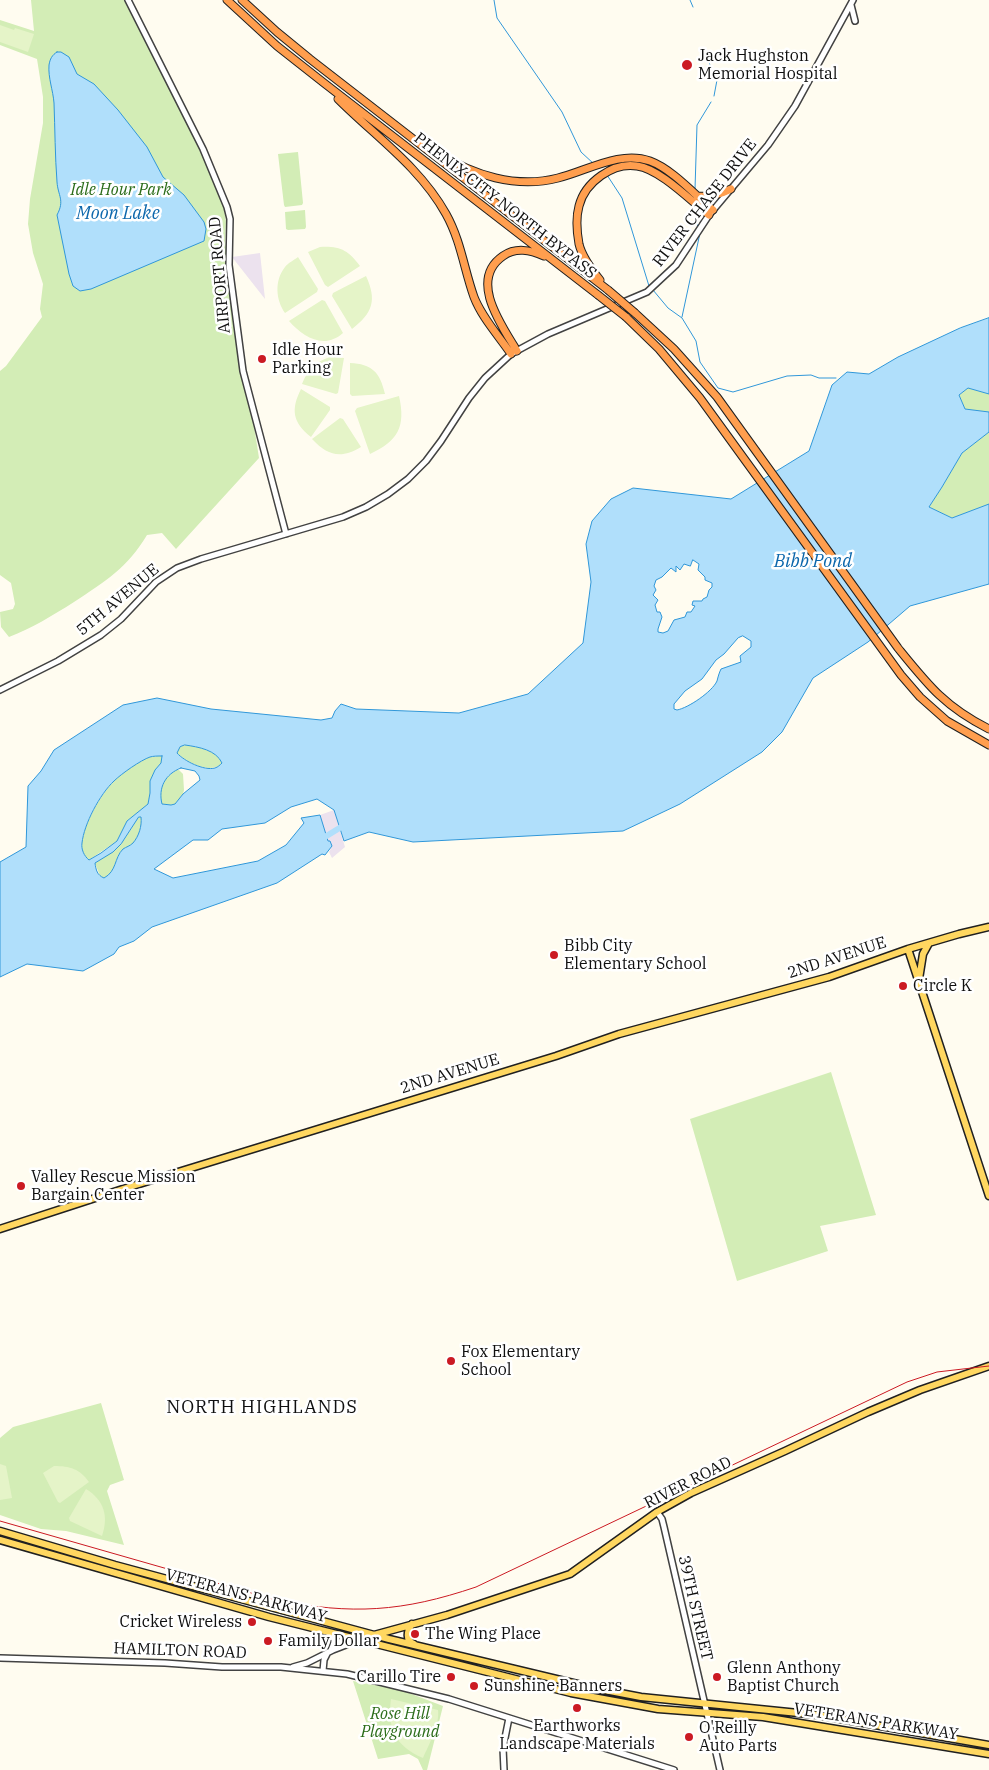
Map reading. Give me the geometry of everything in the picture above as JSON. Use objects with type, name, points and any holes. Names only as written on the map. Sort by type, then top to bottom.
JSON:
[{"type":"highway","name":"PHENIX CITY NORTH BYPASS","points":[[227,0],[277,46],[626,317],[687,381],[713,414],[886,656],[920,697],[947,720],[989,747]]},
{"type":"highway","name":"PHENIX CITY NORTH BYPASS","points":[[242,0],[294,46],[608,290],[659,334],[694,370],[716,397],[898,648],[929,686],[966,717],[989,729]]},
{"type":"highway","points":[[324,83],[349,110],[416,173],[434,196],[446,213],[458,239],[475,298],[485,316],[514,352]]},
{"type":"highway","points":[[398,127],[457,165],[484,176],[527,182],[556,179],[610,161],[632,157],[649,160],[659,165],[696,196],[711,213]]},
{"type":"highway","points":[[608,290],[590,267],[580,246],[578,236],[579,205],[587,190],[598,178],[614,168],[636,165],[652,169],[711,213]]},
{"type":"highway","points":[[696,196],[707,197],[717,195],[730,189]]},
{"type":"highway","points":[[514,352],[492,306],[488,286],[490,272],[498,260],[513,251],[529,250],[551,259]]},
{"type":"main road","name":"2ND AVENUE","points":[[0,1229],[126,1188],[556,1056],[619,1034],[693,1012],[829,977],[908,949],[989,927]]},
{"type":"main road","points":[[920,977],[923,954],[929,943]]},
{"type":"main road","points":[[920,946],[920,977]]},
{"type":"main road","points":[[908,949],[920,977],[989,1196]]},
{"type":"main road","name":"RIVER ROAD","points":[[359,1640],[447,1615],[570,1574],[656,1512],[691,1493],[785,1452],[868,1412],[920,1390],[989,1366]]},
{"type":"main road","name":"VETERANS PARKWAY","points":[[0,1531],[115,1565],[417,1646],[594,1688],[641,1697],[818,1715],[989,1745]]},
{"type":"main road","name":"VETERANS PARKWAY","points":[[0,1540],[328,1632],[583,1695],[658,1709],[763,1718],[989,1754]]},
{"type":"main road","points":[[412,1624],[408,1637],[411,1643],[417,1646]]},
{"type":"street","name":"AIRPORT ROAD","points":[[128,0],[203,149],[227,207],[230,219],[229,266],[244,371],[286,534]]},
{"type":"street","name":"RIVER CHASE DRIVE","points":[[286,534],[343,517],[366,507],[388,494],[408,479],[426,461],[485,378],[514,352],[548,334],[638,297],[647,292],[676,265],[711,213],[768,145],[796,106],[852,2]]},
{"type":"street","points":[[852,2],[855,21]]},
{"type":"street","name":"5TH AVENUE","points":[[0,690],[58,661],[101,635],[121,619],[156,582],[177,568],[286,534]]},
{"type":"street","name":"39TH STREET","points":[[656,1512],[662,1519],[664,1526],[720,1770]]},
{"type":"street","points":[[323,1671],[325,1656],[335,1642],[332,1635],[328,1632]]},
{"type":"street","points":[[288,1668],[307,1663],[359,1640]]},
{"type":"street","name":"HAMILTON ROAD","points":[[0,1658],[288,1668],[347,1674],[416,1690],[674,1770]]},
{"type":"street","points":[[504,1770],[503,1748],[508,1718]]},
{"type":"shaded area","points":[[260,253],[265,299],[232,257]]},
{"type":"shaded area","points":[[334,810],[345,847],[332,858],[329,852],[332,846],[330,841],[328,842],[320,815]]},
{"type":"green space","name":"Idle Hour Park","points":[[31,0],[125,0],[185,117],[222,199],[226,221],[225,241],[259,458],[176,549],[162,533],[147,535],[124,565],[106,580],[50,617],[9,637],[1,627],[0,612],[13,609],[15,604],[11,583],[0,575],[0,371],[6,366],[42,317],[40,309],[43,284],[33,253],[28,224],[30,199],[43,123],[43,97],[37,59],[0,45],[0,20],[34,31]]},
{"type":"green space","points":[[0,25],[34,34],[28,52],[0,42]]},
{"type":"green space","points":[[298,152],[303,203],[302,205],[285,207],[278,154]]},
{"type":"green space","points":[[305,210],[305,229],[286,229],[285,212]]},
{"type":"green space","points":[[320,247],[333,247],[343,250],[352,256],[360,266],[328,287],[325,285],[308,252]]},
{"type":"green space","points":[[298,257],[318,289],[317,292],[285,313],[278,296],[279,278],[286,266]]},
{"type":"green space","points":[[366,276],[371,292],[371,306],[365,317],[352,329],[332,296],[333,293]]},
{"type":"green space","points":[[322,300],[325,301],[343,333],[329,341],[321,341],[307,336],[289,321]]},
{"type":"green space","points":[[330,357],[344,358],[338,393],[302,384],[313,367],[320,361]]},
{"type":"green space","points":[[350,363],[364,365],[374,371],[381,380],[385,394],[352,396],[350,394]]},
{"type":"green space","points":[[968,388],[989,394],[989,412],[965,409],[959,395]]},
{"type":"green space","points":[[301,389],[330,407],[330,410],[311,437],[300,426],[295,415],[296,403]]},
{"type":"green space","points":[[399,396],[401,416],[398,432],[387,444],[370,454],[355,411],[357,408]]},
{"type":"green space","points":[[340,418],[343,419],[361,447],[347,453],[335,454],[324,449],[312,439]]},
{"type":"green space","points":[[989,432],[989,504],[952,518],[929,507],[962,453]]},
{"type":"green space","points":[[185,745],[212,752],[223,763],[211,768],[195,764],[177,753],[179,747]]},
{"type":"green space","points":[[162,756],[161,763],[150,781],[148,804],[127,821],[117,841],[89,860],[82,850],[83,835],[94,810],[104,794],[117,778],[136,764],[150,757]]},
{"type":"green space","points":[[176,770],[183,774],[183,794],[175,804],[162,804],[161,789],[168,777]]},
{"type":"green space","points":[[139,817],[142,817],[141,824],[135,840],[120,853],[111,872],[104,878],[100,876],[95,863],[125,839]]},
{"type":"green space","points":[[831,1072],[876,1215],[820,1226],[828,1251],[737,1281],[690,1119]]},
{"type":"green space","points":[[101,1403],[124,1480],[110,1485],[107,1491],[124,1545],[66,1531],[41,1529],[0,1515],[0,1438],[13,1427]]},
{"type":"green space","points":[[0,1464],[6,1466],[12,1498],[0,1500]]},
{"type":"green space","points":[[54,1466],[74,1469],[89,1482],[60,1503],[43,1473]]},
{"type":"green space","points":[[86,1489],[101,1503],[105,1515],[102,1536],[70,1521],[69,1518]]},
{"type":"green space","name":"Rose Hill Playground","points":[[353,1681],[401,1690],[443,1706],[427,1770],[423,1770],[418,1759],[409,1754],[378,1759]]},
{"type":"green space","points":[[391,1699],[438,1710],[436,1728],[423,1758],[406,1748],[395,1735],[390,1719]]},
{"type":"water","name":"Moon Lake","points":[[61,52],[69,57],[77,74],[94,84],[118,110],[147,147],[163,177],[184,195],[204,222],[206,229],[204,241],[91,289],[80,291],[73,286],[69,274],[57,215],[61,202],[57,182],[54,103],[49,65],[54,54]]},
{"type":"water","name":"Bibb Pond","points":[[989,318],[989,394],[968,388],[959,395],[965,409],[989,412],[989,432],[962,453],[929,507],[952,518],[989,504],[989,584],[910,606],[868,642],[813,678],[782,732],[762,752],[680,804],[623,831],[413,842],[369,832],[344,841],[334,810],[317,799],[291,807],[265,823],[222,829],[208,840],[193,840],[154,869],[173,878],[258,861],[286,845],[304,823],[301,818],[320,815],[328,841],[330,841],[332,846],[325,855],[322,854],[277,883],[152,927],[134,941],[119,947],[114,954],[83,971],[27,964],[0,977],[0,862],[26,847],[28,786],[41,771],[54,750],[123,705],[157,698],[211,709],[321,720],[332,718],[341,704],[356,709],[459,713],[528,694],[583,643],[591,582],[586,544],[592,521],[611,499],[633,488],[731,499],[809,451],[832,385],[847,372],[869,374],[898,357],[960,328]],"holes":[[[693,560],[699,564],[698,570],[705,577],[705,580],[712,583],[712,587],[707,597],[702,601],[693,601],[692,605],[695,606],[691,612],[687,612],[685,617],[674,620],[668,631],[658,632],[662,617],[660,612],[657,612],[655,605],[658,600],[653,595],[656,590],[654,586],[656,580],[671,568],[676,572],[676,566],[680,570],[684,564],[690,566]],[[743,636],[751,641],[751,647],[740,656],[741,662],[721,669],[717,681],[705,694],[687,706],[677,710],[674,709],[674,704],[685,691],[702,679],[716,660],[738,638]],[[185,745],[196,747],[216,755],[222,763],[218,767],[210,769],[200,767],[177,753],[180,747]],[[162,756],[161,763],[150,781],[148,804],[127,821],[117,841],[89,860],[82,850],[83,835],[89,818],[103,794],[121,775],[150,757]],[[181,768],[195,771],[200,780],[183,794],[175,804],[162,804],[162,787],[167,778]],[[139,817],[141,817],[140,831],[135,840],[123,849],[111,872],[104,878],[97,872],[95,863],[113,852],[121,844]]]},
{"type":"waterway","points":[[494,0],[497,18],[562,112],[581,152],[594,164]]},
{"type":"waterway","points":[[690,0],[693,7]]},
{"type":"waterway","points":[[708,59],[710,65]]},
{"type":"waterway","points":[[713,72],[717,80],[714,96]]},
{"type":"waterway","points":[[695,189],[697,125],[711,102]]},
{"type":"waterway","points":[[607,175],[622,198],[649,286]]},
{"type":"waterway","points":[[692,207],[698,227]]},
{"type":"waterway","points":[[682,317],[700,233]]},
{"type":"waterway","points":[[653,290],[668,308],[682,318],[696,341],[700,362],[718,388],[733,392],[787,376],[811,375],[819,378],[836,378]]},
{"type":"waterway","points":[[320,840],[346,824]]},
{"type":"railway","points":[[0,1521],[276,1600],[329,1608],[353,1609],[400,1606],[424,1602],[476,1587],[907,1382],[937,1372],[989,1366]]},
{"type":"place","name":"Jack Hughston Memorial Hospital","points":[[687,65]]},
{"type":"place","name":"Idle Hour Parking","points":[[262,359]]},
{"type":"place","name":"Bibb City Elementary School","points":[[554,955]]},
{"type":"place","name":"Circle K","points":[[903,986]]},
{"type":"place","name":"Valley Rescue Mission Bargain Center","points":[[21,1186]]},
{"type":"place","name":"Fox Elementary School","points":[[451,1361]]},
{"type":"place","name":"Cricket Wireless","points":[[252,1622]]},
{"type":"place","name":"The Wing Place","points":[[415,1634]]},
{"type":"place","name":"Family Dollar","points":[[268,1641]]},
{"type":"place","name":"Carillo Tire","points":[[451,1677]]},
{"type":"place","name":"Glenn Anthony Baptist Church","points":[[717,1677]]},
{"type":"place","name":"Sunshine Banners","points":[[474,1686]]},
{"type":"place","name":"Earthworks Landscape Materials","points":[[577,1708]]},
{"type":"place","name":"O'Reilly Auto Parts","points":[[689,1737]]},
{"type":"district","name":"NORTH HIGHLANDS","points":[[262,1408]]}]
